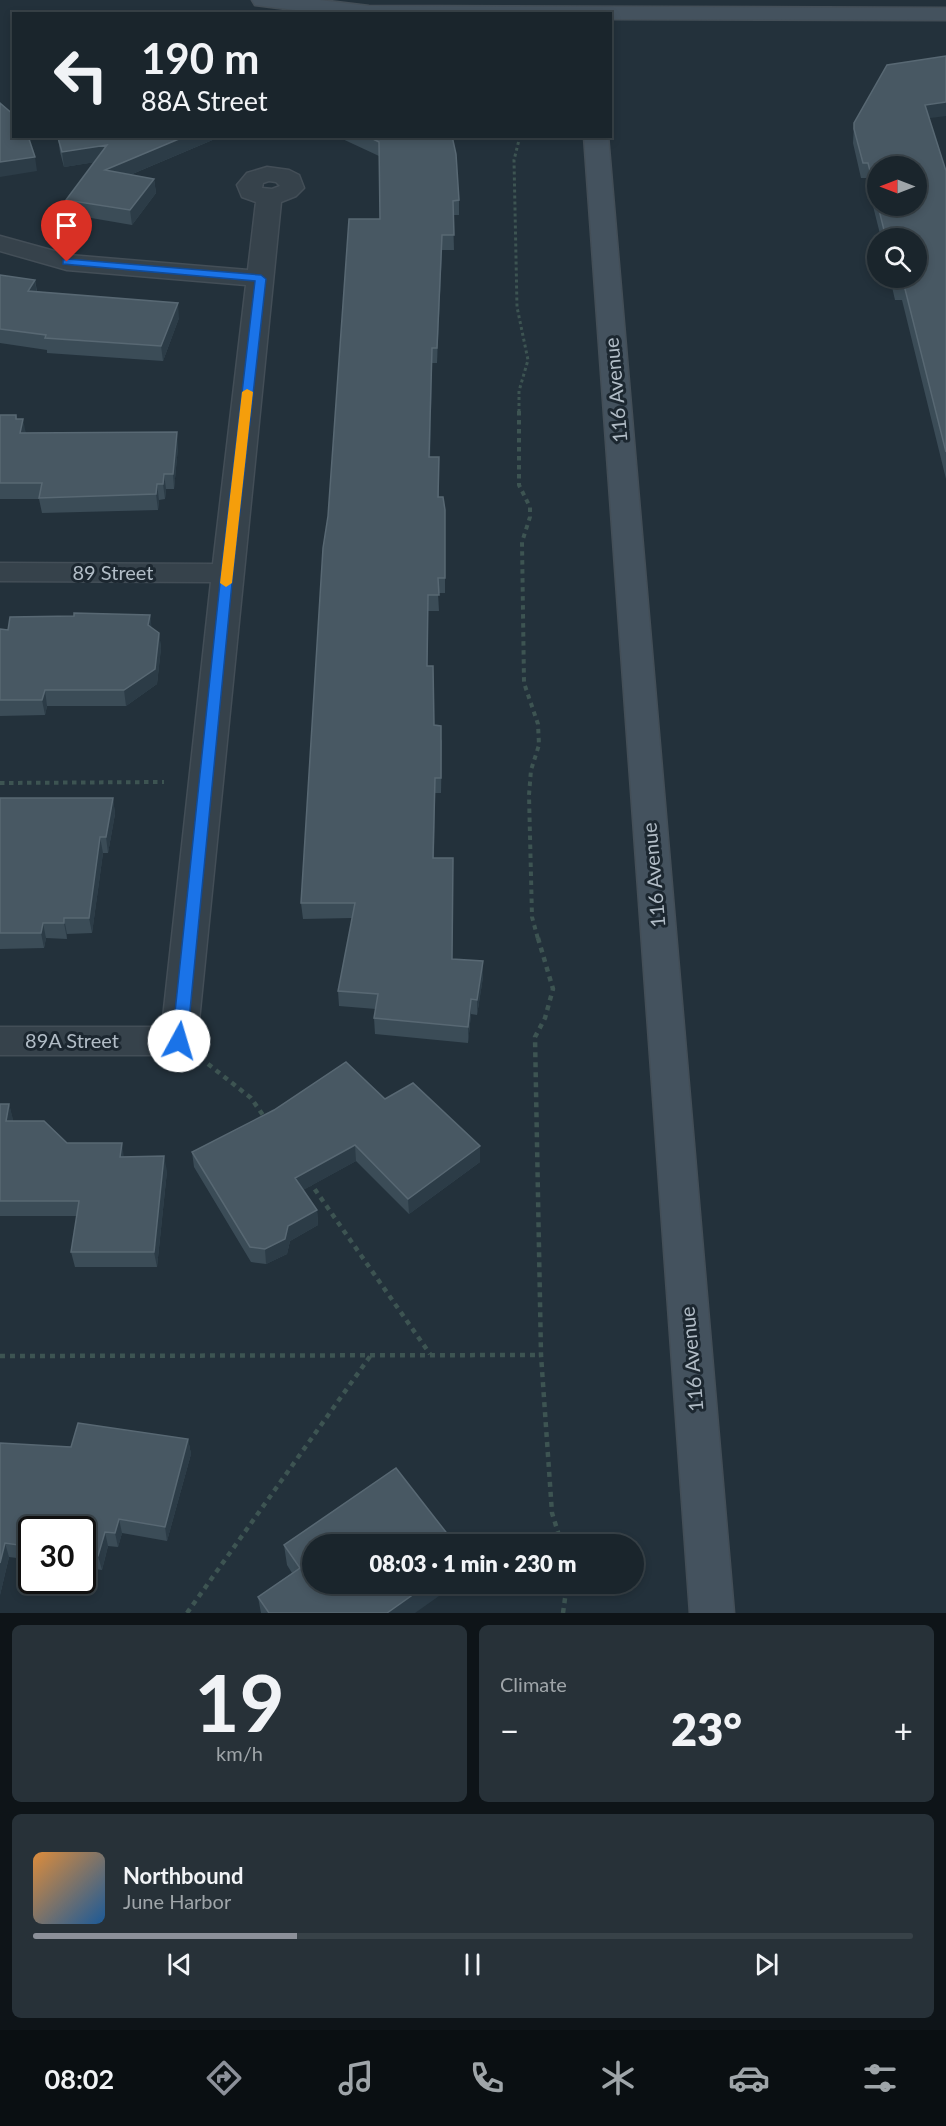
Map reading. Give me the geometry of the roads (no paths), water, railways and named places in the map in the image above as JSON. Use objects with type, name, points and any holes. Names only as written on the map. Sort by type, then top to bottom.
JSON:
[{"type":"main road","points":[[263,0],[369,12]]},
{"type":"main road","points":[[612,13],[946,14]]},
{"type":"main road","name":"116 Avenue","points":[[596,138],[712,1613]]},
{"type":"street","points":[[227,573],[269,197]]},
{"type":"street","points":[[0,243],[67,262],[261,279]]},
{"type":"street","name":"89 Street","points":[[0,572],[227,573]]},
{"type":"street","name":"89A Street","points":[[0,1041],[179,1041],[227,573]]}]
